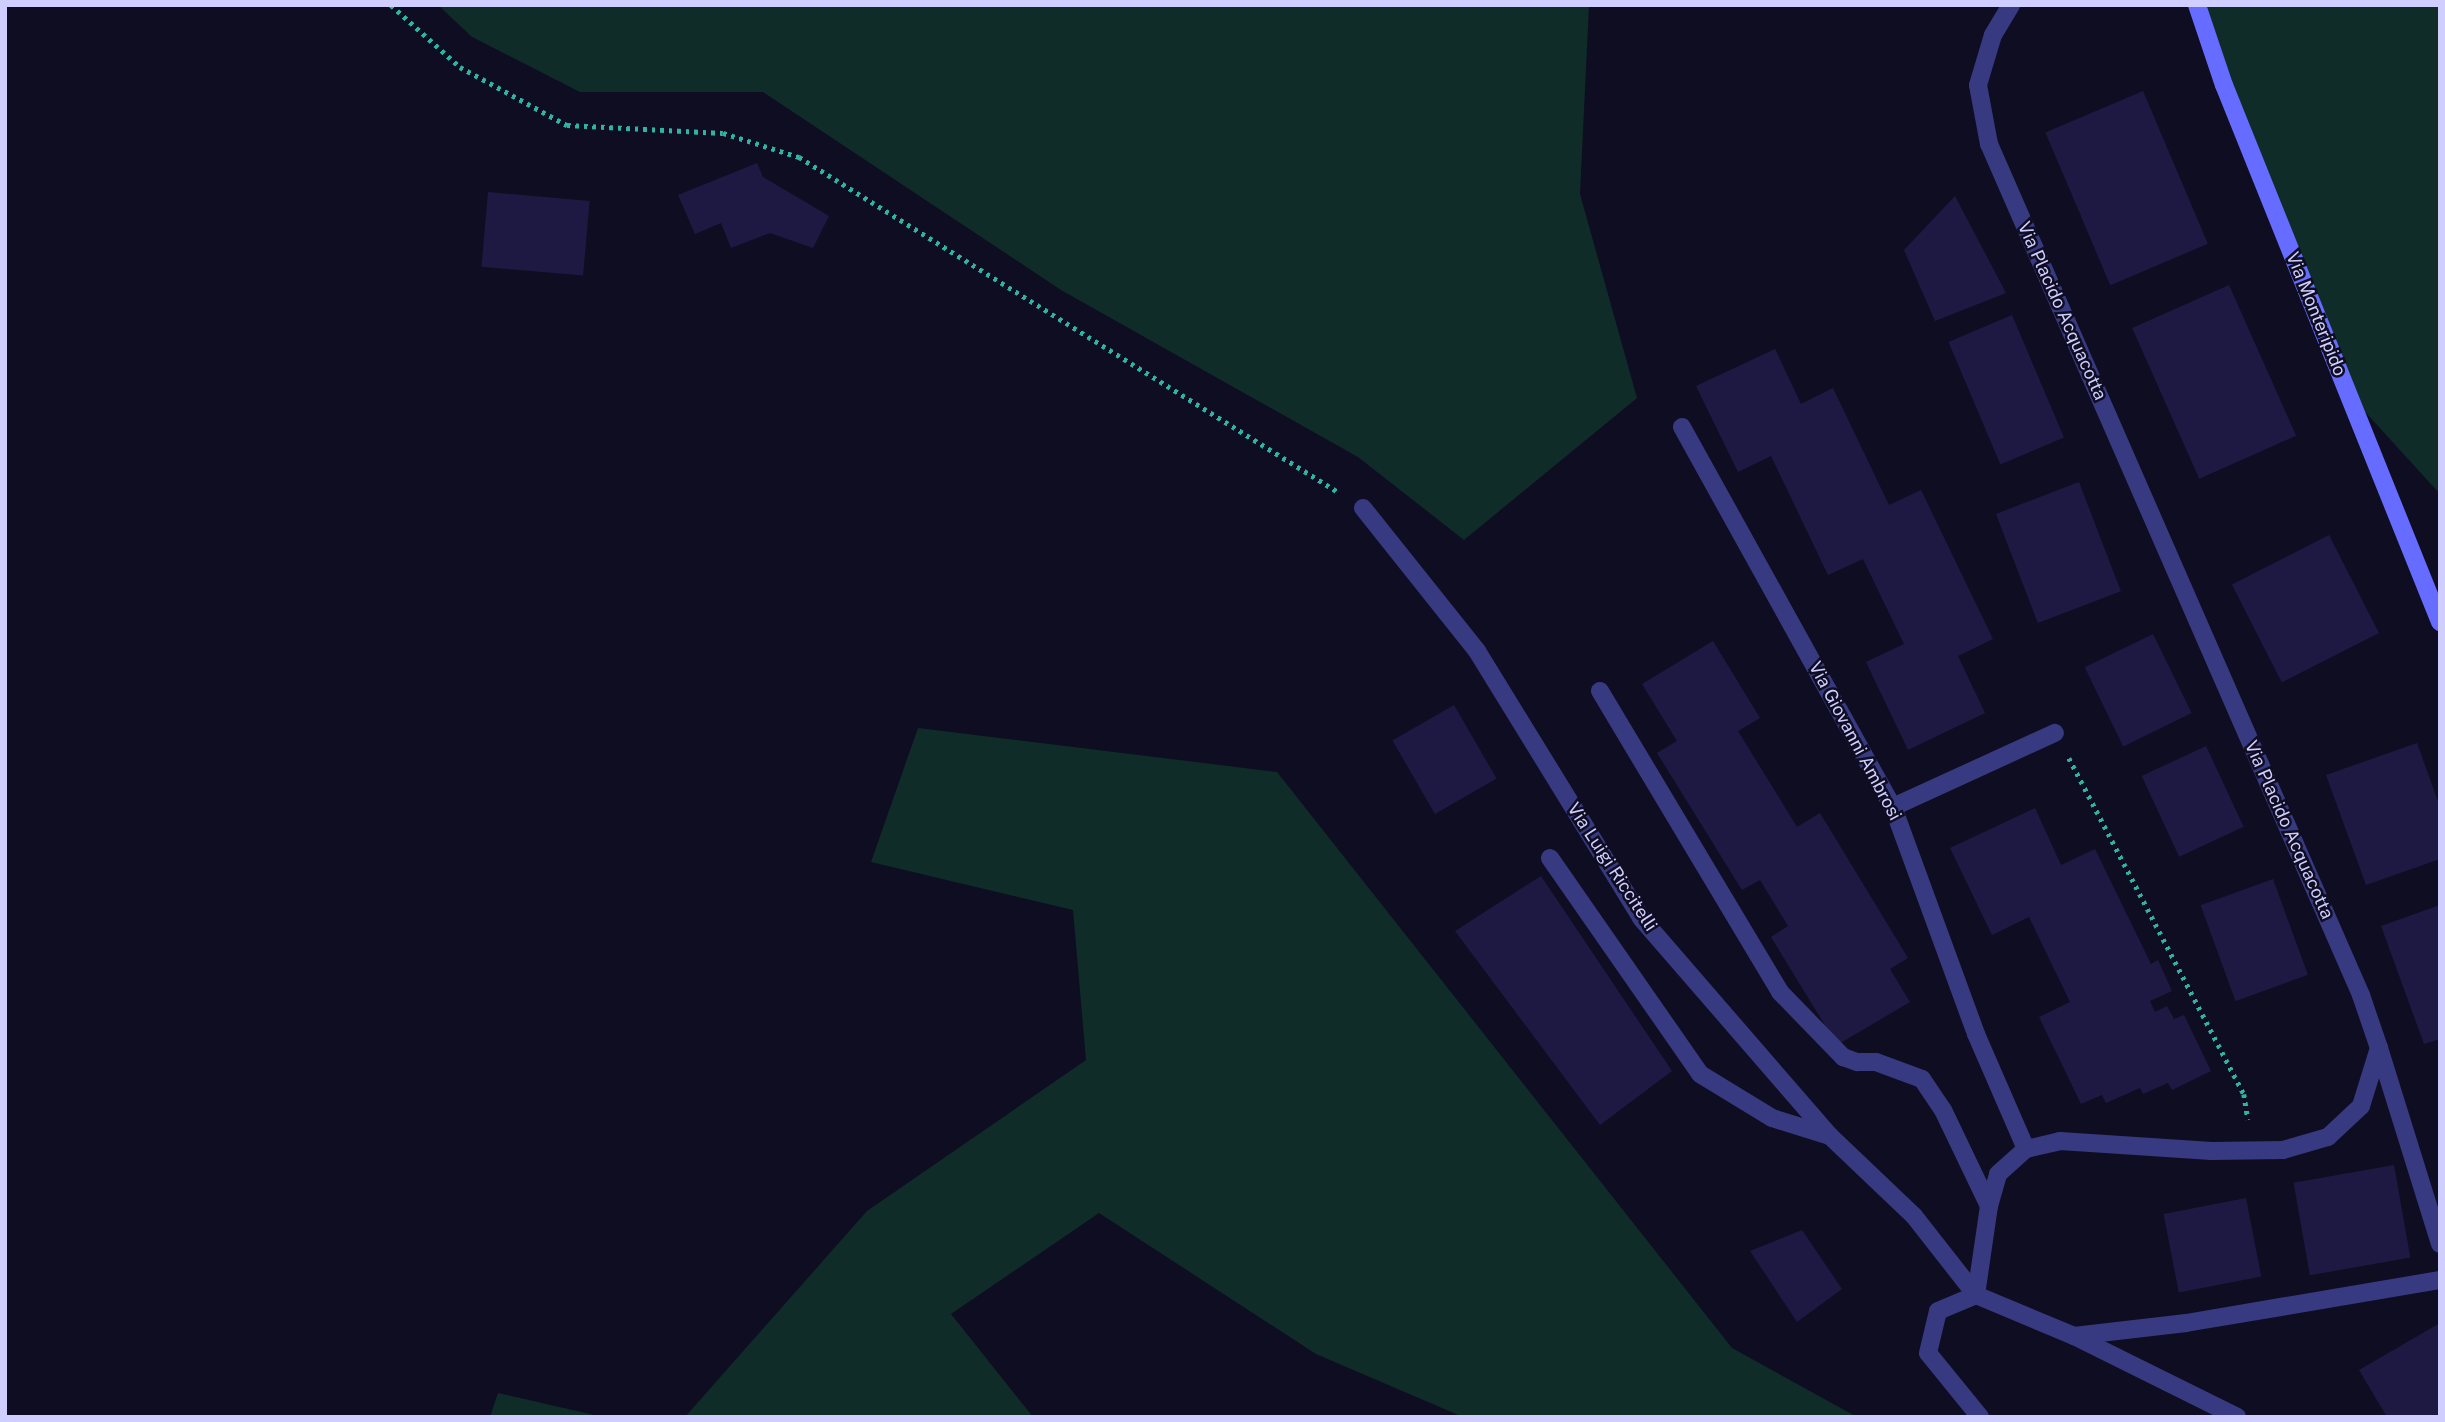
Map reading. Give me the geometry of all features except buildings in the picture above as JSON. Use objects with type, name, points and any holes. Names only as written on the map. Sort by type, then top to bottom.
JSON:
[{"type":"street","name":"Via Placido Acquacotta","points":[[2011,5],[1993,35],[1978,86],[1989,144],[2361,995],[2440,1244]]},
{"type":"street","name":"Via Monteripido","points":[[2197,5],[2224,85],[2440,621]]},
{"type":"street","name":"Via Giovanni Ambrosi","points":[[1682,427],[1893,807],[1976,1034],[2026,1149]]},
{"type":"street","name":"Via Luigi Riccitelli","points":[[1363,508],[1477,651],[1641,918],[1830,1136],[1914,1216],[1976,1295]]},
{"type":"street","points":[[1600,691],[1780,992],[1843,1057],[1857,1062],[1876,1062],[1922,1079],[1943,1110],[1989,1206]]},
{"type":"street","points":[[1893,807],[2056,733]]},
{"type":"street","points":[[1550,858],[1700,1074],[1772,1118],[1830,1136]]},
{"type":"street","points":[[1976,1295],[1989,1206],[1998,1174],[2026,1149],[2060,1141],[2212,1151],[2283,1150],[2328,1137],[2361,1106],[2379,1048]]},
{"type":"street","points":[[2074,1336],[2186,1323],[2440,1280]]},
{"type":"street","points":[[1980,1417],[1928,1353],[1938,1311],[1976,1295],[2074,1336],[2237,1417]]},
{"type":"path","points":[[390,5],[460,67],[567,125],[723,134],[799,157],[1363,508]]},
{"type":"path","points":[[2056,733],[2244,1094]]},
{"type":"green space","points":[[438,5],[1589,5],[1580,194],[1637,398],[1464,540],[1358,457],[1061,290],[763,92],[580,92],[472,37]]},
{"type":"green space","points":[[2203,5],[2440,5],[2440,494],[2347,392]]},
{"type":"green space","points":[[918,728],[1277,772],[1732,1348],[1857,1417],[1463,1417],[1316,1354],[1099,1213],[951,1314],[1033,1417],[685,1417],[867,1211],[1086,1060],[1073,910],[871,862]]},
{"type":"green space","points":[[498,1393],[603,1417],[490,1417]]}]
